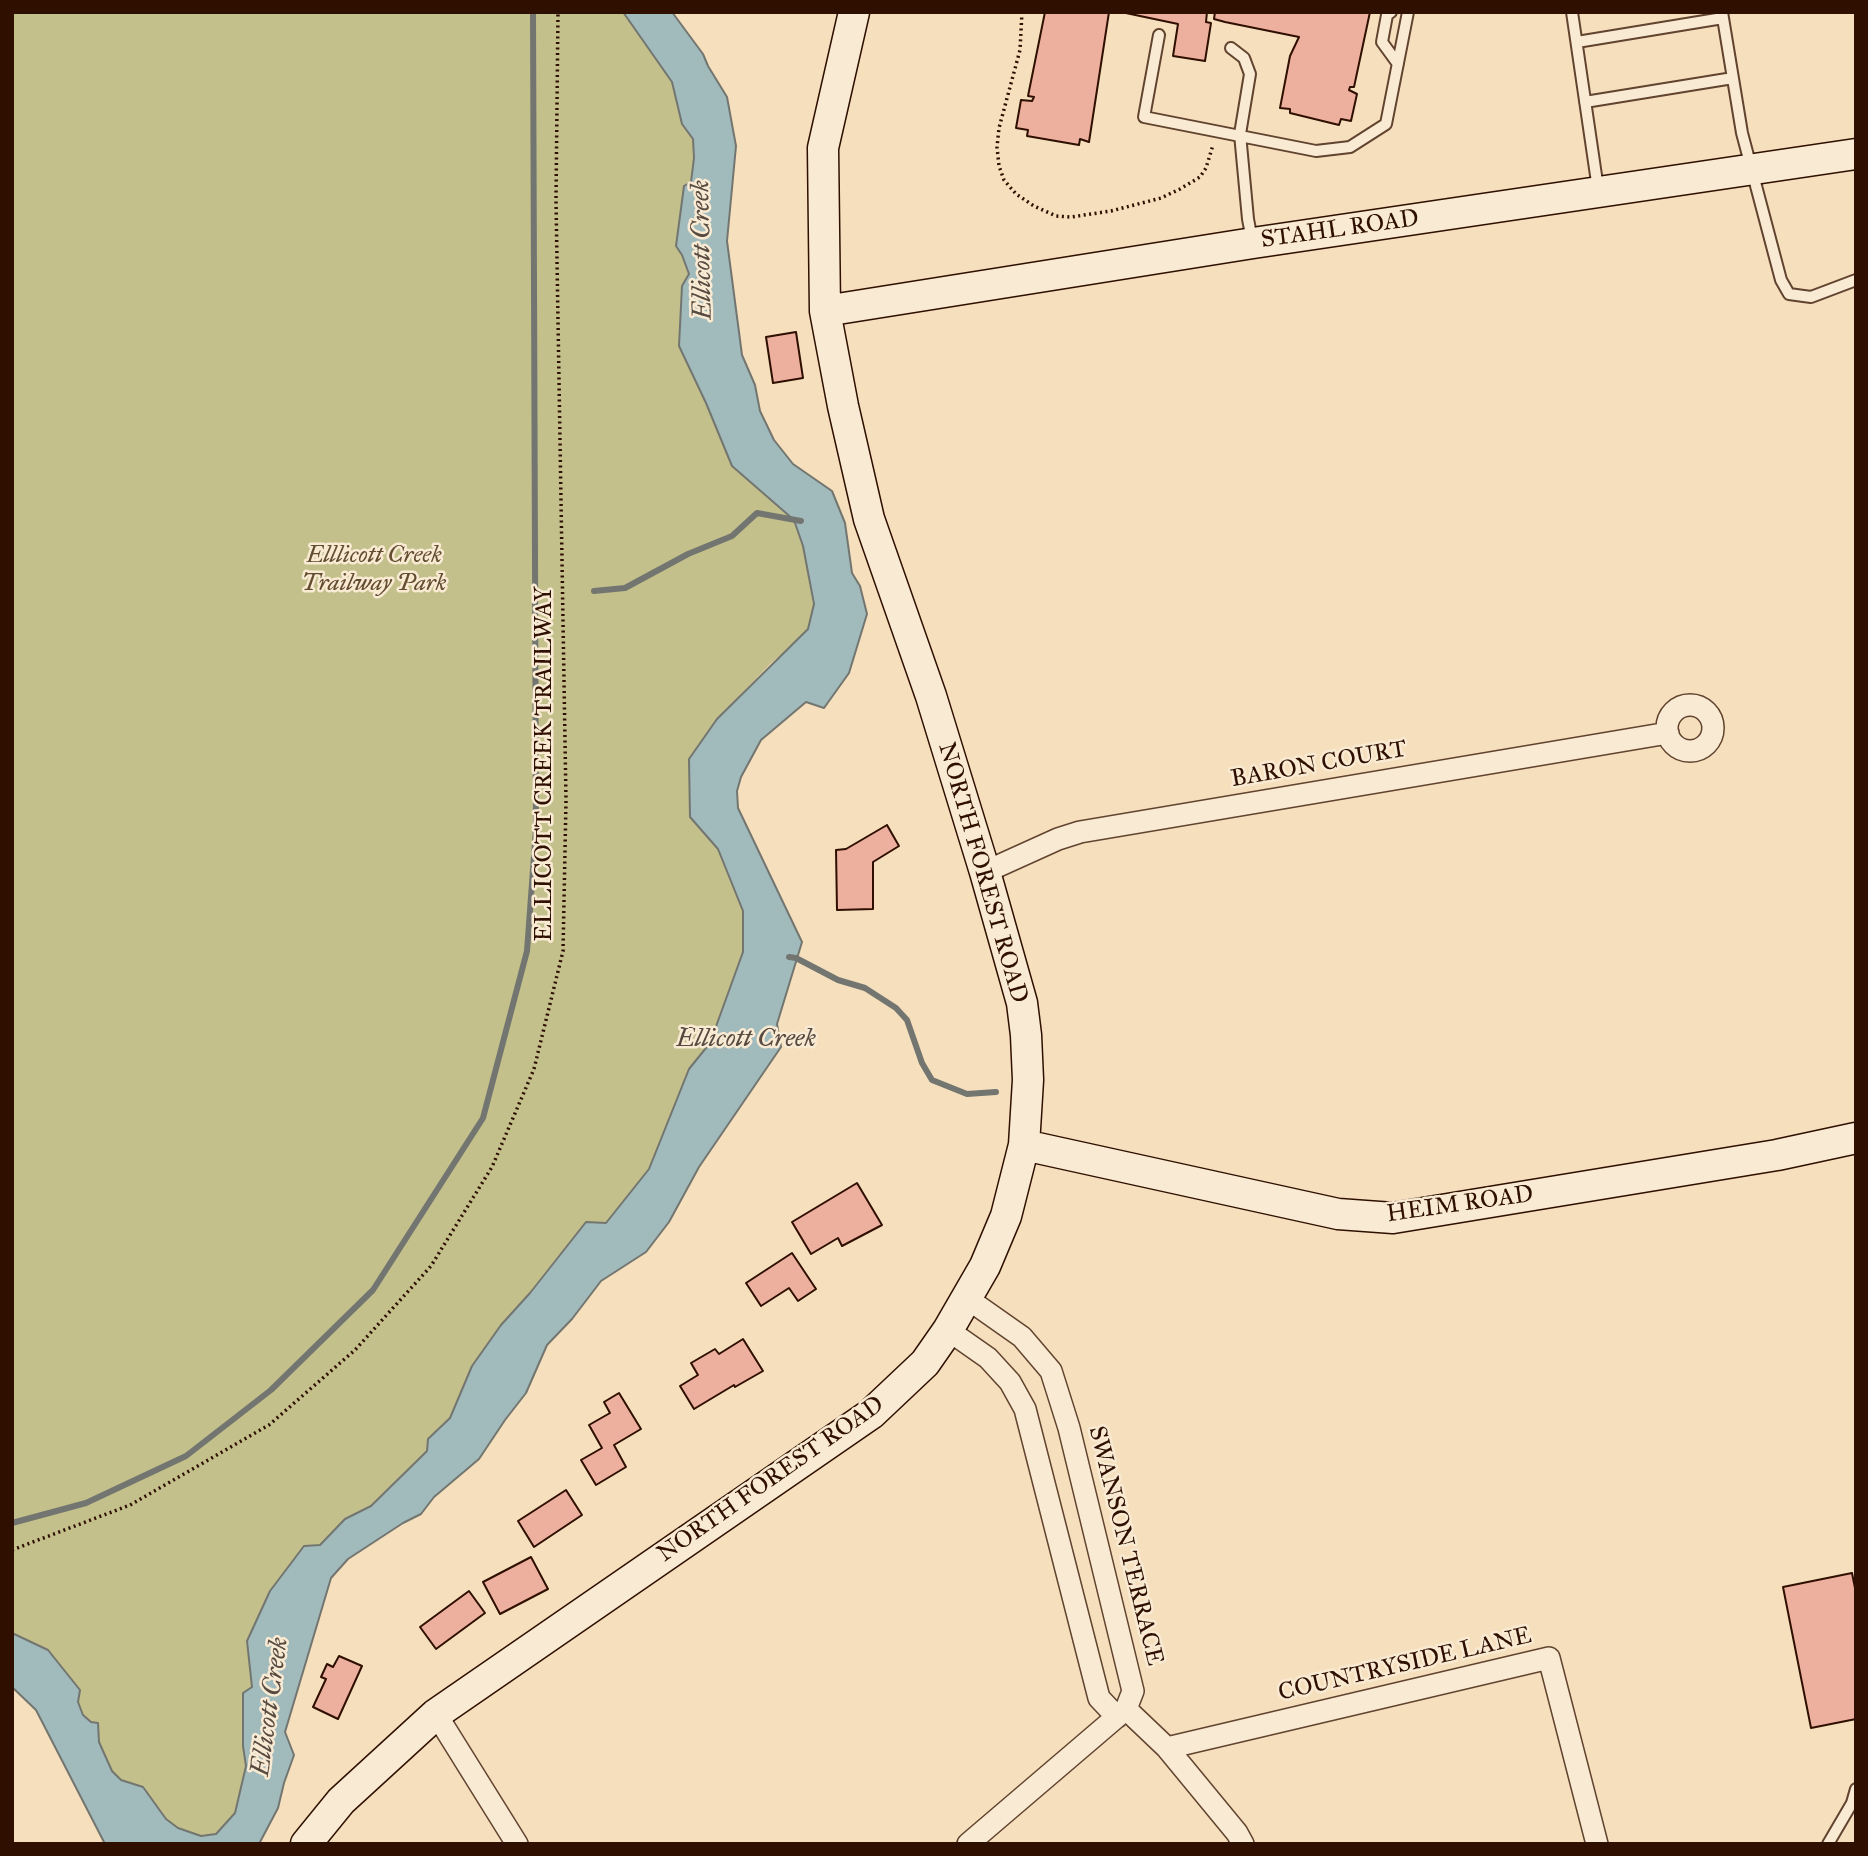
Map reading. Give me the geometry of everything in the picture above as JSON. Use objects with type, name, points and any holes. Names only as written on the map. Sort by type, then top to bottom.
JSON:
[{"type":"street","name":"NORTH FOREST ROAD","points":[[306,1844],[341,1801],[436,1714],[871,1414],[925,1363],[948,1330],[985,1266],[1006,1216],[1024,1145],[1028,1080],[1022,1003],[931,696],[869,519],[825,311],[822,148],[854,12]]},
{"type":"street","name":"STAHL ROAD","points":[[825,311],[1253,243],[1856,154]]},
{"type":"street","name":"BARON COURT","points":[[985,872],[1080,832],[1668,733]]},
{"type":"street","name":"HEIM ROAD","points":[[1024,1145],[1338,1214],[1393,1218],[1777,1155],[1856,1139]]},
{"type":"street","name":"SWANSON TERRACE","points":[[968,1299],[1022,1337],[1051,1371],[1069,1428],[1133,1691],[1121,1713]]},
{"type":"street","points":[[948,1330],[988,1358],[1010,1382],[1025,1409],[1098,1698],[1167,1748],[1237,1833],[1243,1844]]},
{"type":"street","name":"COUNTRYSIDE LANE","points":[[1167,1748],[1549,1658],[1597,1844]]},
{"type":"street","points":[[968,1844],[1121,1713]]},
{"type":"street","points":[[436,1714],[517,1844]]},
{"type":"lane","points":[[1391,12],[1387,15],[1382,42],[1398,64]]},
{"type":"lane","points":[[1159,36],[1144,117],[1316,151],[1350,146],[1386,124],[1408,12]]},
{"type":"lane","points":[[1572,12],[1598,192]]},
{"type":"lane","points":[[1577,42],[1723,15],[1742,133],[1781,280],[1788,294],[1811,297],[1856,280]]},
{"type":"lane","points":[[1231,48],[1244,58],[1250,74],[1240,134],[1248,219],[1253,243]]},
{"type":"lane","points":[[1585,102],[1733,78]]},
{"type":"lane","points":[[1828,1844],[1852,1803],[1856,1789]]},
{"type":"path","name":"ELLICOTT CREEK TRAILWAY","points":[[12,1550],[130,1504],[246,1438],[269,1424],[355,1350],[431,1266],[492,1167],[534,1069],[563,951],[566,801],[556,200],[558,12]]},
{"type":"path","points":[[1022,12],[1020,50],[999,128],[997,147],[1004,180],[1016,194],[1034,206],[1056,216],[1072,217],[1111,211],[1161,198],[1200,177],[1206,168],[1216,130]]},
{"type":"green space","name":"Elllicott Creek Trailway Park","points":[[12,12],[623,12],[672,82],[682,124],[693,139],[691,182],[684,187],[676,246],[689,275],[682,286],[679,346],[732,466],[794,520],[803,546],[814,610],[806,633],[770,664],[717,719],[689,759],[690,817],[718,849],[743,911],[743,952],[710,1043],[689,1069],[649,1169],[606,1223],[559,1255],[472,1366],[450,1418],[428,1439],[427,1451],[371,1506],[345,1519],[320,1545],[304,1546],[270,1591],[247,1640],[252,1687],[243,1693],[243,1746],[246,1766],[243,1778],[259,1794],[235,1813],[216,1834],[201,1836],[178,1828],[166,1819],[143,1787],[121,1780],[112,1771],[99,1741],[98,1723],[91,1723],[83,1715],[48,1650],[12,1633]]},
{"type":"water","name":"Ellicott Creek","points":[[623,12],[672,12],[703,54],[727,97],[736,146],[727,241],[742,355],[755,385],[760,411],[774,440],[793,464],[832,491],[845,523],[852,573],[860,586],[867,614],[849,673],[824,708],[806,702],[761,740],[741,777],[737,791],[738,808],[802,942],[777,1024],[781,1047],[699,1167],[669,1222],[646,1252],[601,1281],[572,1319],[547,1345],[526,1393],[479,1459],[434,1497],[421,1514],[348,1559],[331,1578],[285,1732],[294,1755],[278,1808],[259,1844],[105,1844],[36,1710],[12,1687],[12,1633],[48,1650],[80,1690],[78,1702],[83,1715],[91,1722],[98,1723],[99,1742],[112,1771],[121,1780],[143,1787],[166,1819],[178,1828],[201,1836],[216,1834],[235,1813],[246,1766],[243,1746],[243,1693],[252,1687],[247,1641],[270,1591],[304,1546],[320,1545],[345,1519],[371,1506],[427,1451],[428,1439],[450,1418],[472,1366],[501,1325],[586,1222],[606,1223],[649,1169],[689,1069],[710,1043],[743,952],[743,911],[718,849],[690,817],[689,759],[717,719],[808,629],[814,604],[803,546],[794,520],[732,466],[679,346],[682,286],[689,274],[676,246],[684,186],[691,182],[693,139],[682,124],[672,82]]},
{"type":"building","points":[[1045,12],[1109,12],[1089,142],[1080,139],[1079,145],[1027,136],[1028,130],[1016,128],[1021,100],[1032,101],[1034,97],[1028,96]]},
{"type":"building","points":[[1121,12],[1207,12],[1206,22],[1211,23],[1205,61],[1173,56],[1178,24]]},
{"type":"building","points":[[1215,12],[1370,12],[1354,87],[1349,90],[1357,94],[1351,121],[1341,119],[1339,125],[1280,108],[1290,56],[1299,37],[1214,19]]},
{"type":"building","points":[[796,332],[803,378],[773,383],[766,337]]},
{"type":"building","points":[[887,825],[899,846],[873,862],[873,909],[837,910],[836,850],[846,849]]},
{"type":"building","points":[[857,1183],[882,1225],[842,1246],[838,1238],[811,1254],[792,1222]]},
{"type":"building","points":[[792,1253],[816,1289],[798,1301],[789,1288],[761,1306],[746,1283]]},
{"type":"building","points":[[743,1339],[763,1371],[694,1409],[680,1386],[698,1375],[691,1363],[715,1349],[719,1354]]},
{"type":"building","points":[[619,1393],[641,1429],[614,1445],[626,1467],[596,1485],[581,1460],[602,1448],[589,1425],[610,1413],[604,1402]]},
{"type":"building","points":[[566,1490],[582,1515],[534,1547],[518,1521]]},
{"type":"building","points":[[531,1557],[548,1589],[500,1614],[483,1582]]},
{"type":"building","points":[[1852,1573],[1856,1593],[1856,1719],[1811,1728],[1783,1587]]},
{"type":"building","points":[[469,1591],[485,1613],[436,1649],[420,1627]]},
{"type":"building","points":[[339,1656],[362,1666],[338,1719],[313,1707],[326,1679],[321,1677],[327,1664],[333,1667]]},
{"type":"waterway","points":[[12,1523],[86,1503],[186,1456],[271,1390],[373,1290],[483,1118],[527,951],[536,829],[533,12]]},
{"type":"waterway","points":[[594,591],[625,588],[688,554],[732,536],[757,513],[801,521]]},
{"type":"waterway","points":[[789,957],[838,980],[865,988],[896,1008],[907,1020],[922,1063],[932,1080],[967,1094],[996,1092]]}]
